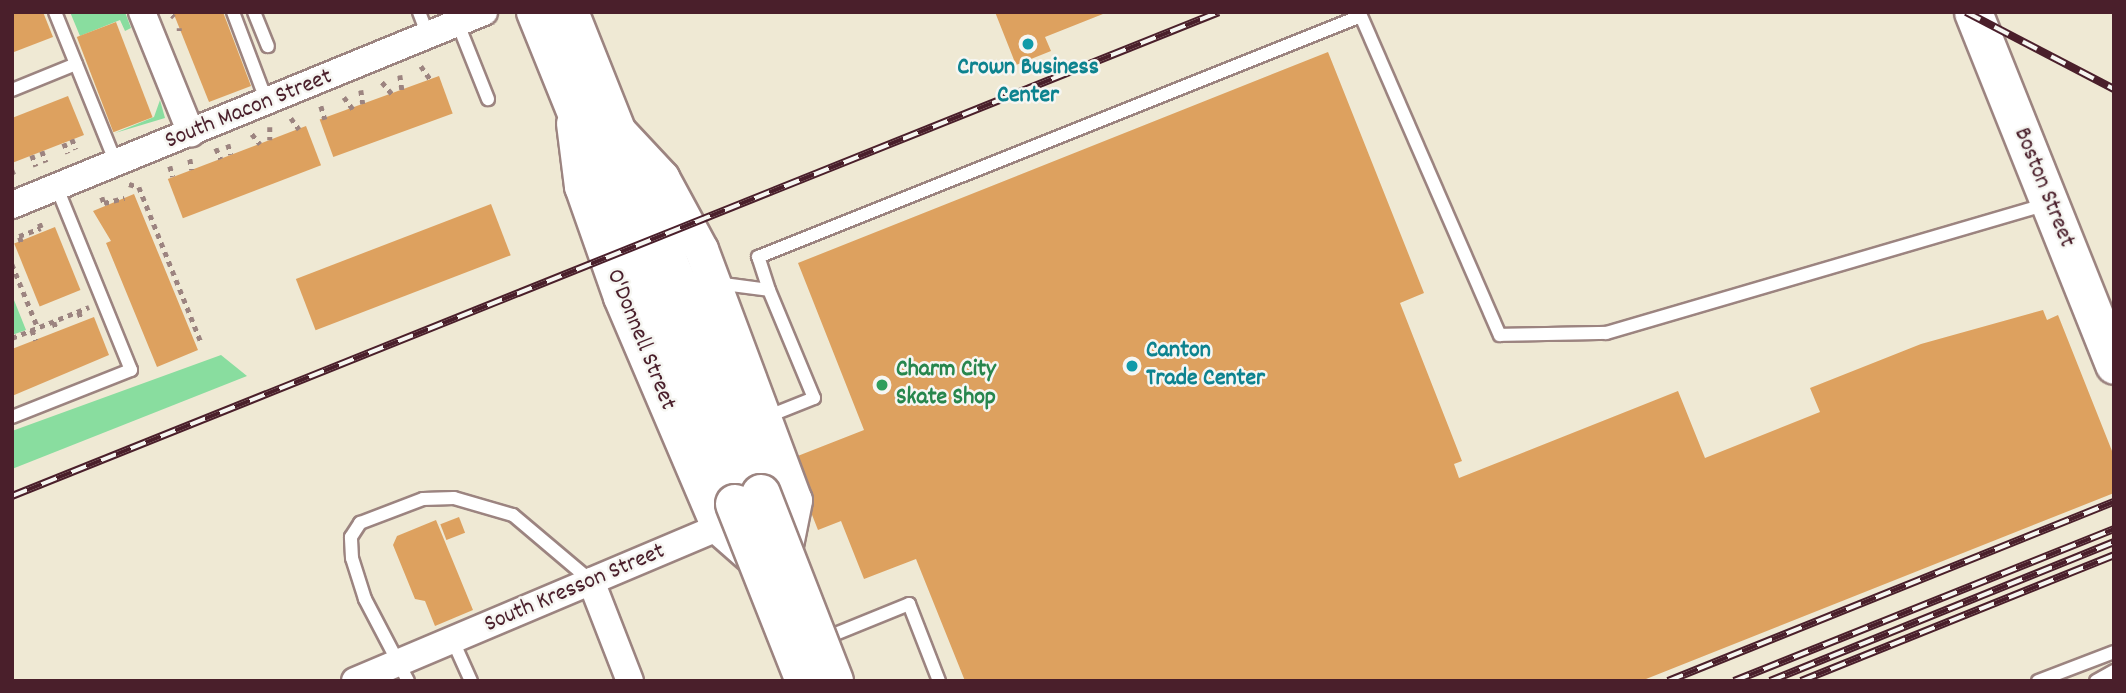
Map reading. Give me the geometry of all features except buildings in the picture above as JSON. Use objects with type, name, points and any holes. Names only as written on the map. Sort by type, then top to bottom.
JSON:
[{"type":"main road","name":"O'Donnell Street","points":[[536,12],[752,506],[834,681]]},
{"type":"main road","name":"O'Donnell Street","points":[[569,12],[614,125],[752,506],[804,664]]},
{"type":"main road","name":"Boston Street","points":[[1973,12],[2114,365]]},
{"type":"street","points":[[142,12],[194,144]]},
{"type":"street","name":"South Macon Street","points":[[12,205],[57,188],[123,174],[271,113],[424,24],[458,24],[484,12]]},
{"type":"street","name":"O'Donnell Street","points":[[614,125],[662,177],[713,283],[764,418],[752,506],[785,595],[804,664],[817,681]]},
{"type":"street","name":"O'Donnell Street","points":[[752,506],[781,567],[785,595]]},
{"type":"street","name":"South Kresson Street","points":[[355,681],[405,672],[453,641],[591,581],[752,506]]},
{"type":"street","points":[[591,581],[630,681]]},
{"type":"lane","points":[[55,12],[123,174]]},
{"type":"lane","points":[[233,12],[271,113]]},
{"type":"lane","points":[[254,12],[268,46]]},
{"type":"lane","points":[[764,418],[814,398],[758,257],[1360,16],[1500,335],[1606,333],[2049,203]]},
{"type":"lane","points":[[458,24],[488,99]]},
{"type":"lane","points":[[12,89],[76,64]]},
{"type":"lane","points":[[12,417],[131,370],[57,188]]},
{"type":"lane","points":[[713,283],[769,290]]},
{"type":"lane","points":[[405,672],[365,599],[352,558],[351,537],[360,523],[423,499],[454,498],[513,515],[591,581]]},
{"type":"lane","points":[[804,664],[909,604],[939,681]]},
{"type":"lane","points":[[453,641],[471,681]]},
{"type":"lane","points":[[2038,681],[2114,652]]},
{"type":"lane","points":[[2096,681],[2114,671]]},
{"type":"path","points":[[417,68],[425,64],[430,79]]},
{"type":"path","points":[[402,90],[397,76],[407,72]]},
{"type":"path","points":[[378,83],[386,80],[391,94]]},
{"type":"path","points":[[360,96],[363,104]]},
{"type":"path","points":[[350,100],[353,109]]},
{"type":"path","points":[[270,140],[266,128],[271,113]]},
{"type":"path","points":[[322,113],[325,119]]},
{"type":"path","points":[[296,122],[299,129]]},
{"type":"path","points":[[257,137],[260,144]]},
{"type":"path","points":[[72,139],[76,149]]},
{"type":"path","points":[[231,155],[227,144],[237,140]]},
{"type":"path","points":[[64,143],[68,153]]},
{"type":"path","points":[[192,170],[188,159],[194,144]]},
{"type":"path","points":[[42,151],[46,162]]},
{"type":"path","points":[[32,155],[36,166]]},
{"type":"path","points":[[123,174],[139,187],[198,339]]},
{"type":"path","points":[[102,197],[104,203],[124,198]]},
{"type":"path","points":[[145,221],[152,218]]},
{"type":"path","points":[[21,242],[19,236],[41,228],[39,223]]},
{"type":"path","points":[[149,230],[155,227]]},
{"type":"path","points":[[158,252],[164,249]]},
{"type":"path","points":[[161,261],[168,258]]},
{"type":"path","points":[[12,264],[26,298],[36,340]]},
{"type":"path","points":[[16,273],[24,270]]},
{"type":"path","points":[[19,282],[28,279]]},
{"type":"path","points":[[170,283],[177,280]]},
{"type":"path","points":[[174,292],[180,290]]},
{"type":"path","points":[[26,298],[34,294]]},
{"type":"path","points":[[12,338],[93,306]]},
{"type":"path","points":[[79,312],[82,321]]},
{"type":"path","points":[[63,318],[67,327]]},
{"type":"path","points":[[54,322],[57,331]]},
{"type":"path","points":[[23,334],[27,343]]},
{"type":"green space","points":[[70,12],[125,12],[131,28],[125,31],[120,20],[80,36]]},
{"type":"green space","points":[[160,100],[165,118],[115,133],[154,117]]},
{"type":"green space","points":[[12,295],[26,330],[12,335]]},
{"type":"green space","points":[[221,355],[247,376],[12,469],[12,431]]},
{"type":"railway","points":[[12,496],[1219,12]]},
{"type":"railway","points":[[1966,12],[2114,89]]},
{"type":"railway","points":[[1668,681],[2114,502]]},
{"type":"railway","points":[[1734,681],[2114,529]]},
{"type":"railway","points":[[1770,681],[2114,542]]},
{"type":"railway","points":[[1801,681],[2114,555]]},
{"type":"place","name":"Crown Business Center","points":[[1028,44]]},
{"type":"place","name":"Canton Trade Center","points":[[1132,366]]},
{"type":"place","name":"Charm City Skate Shop","points":[[882,385]]}]
